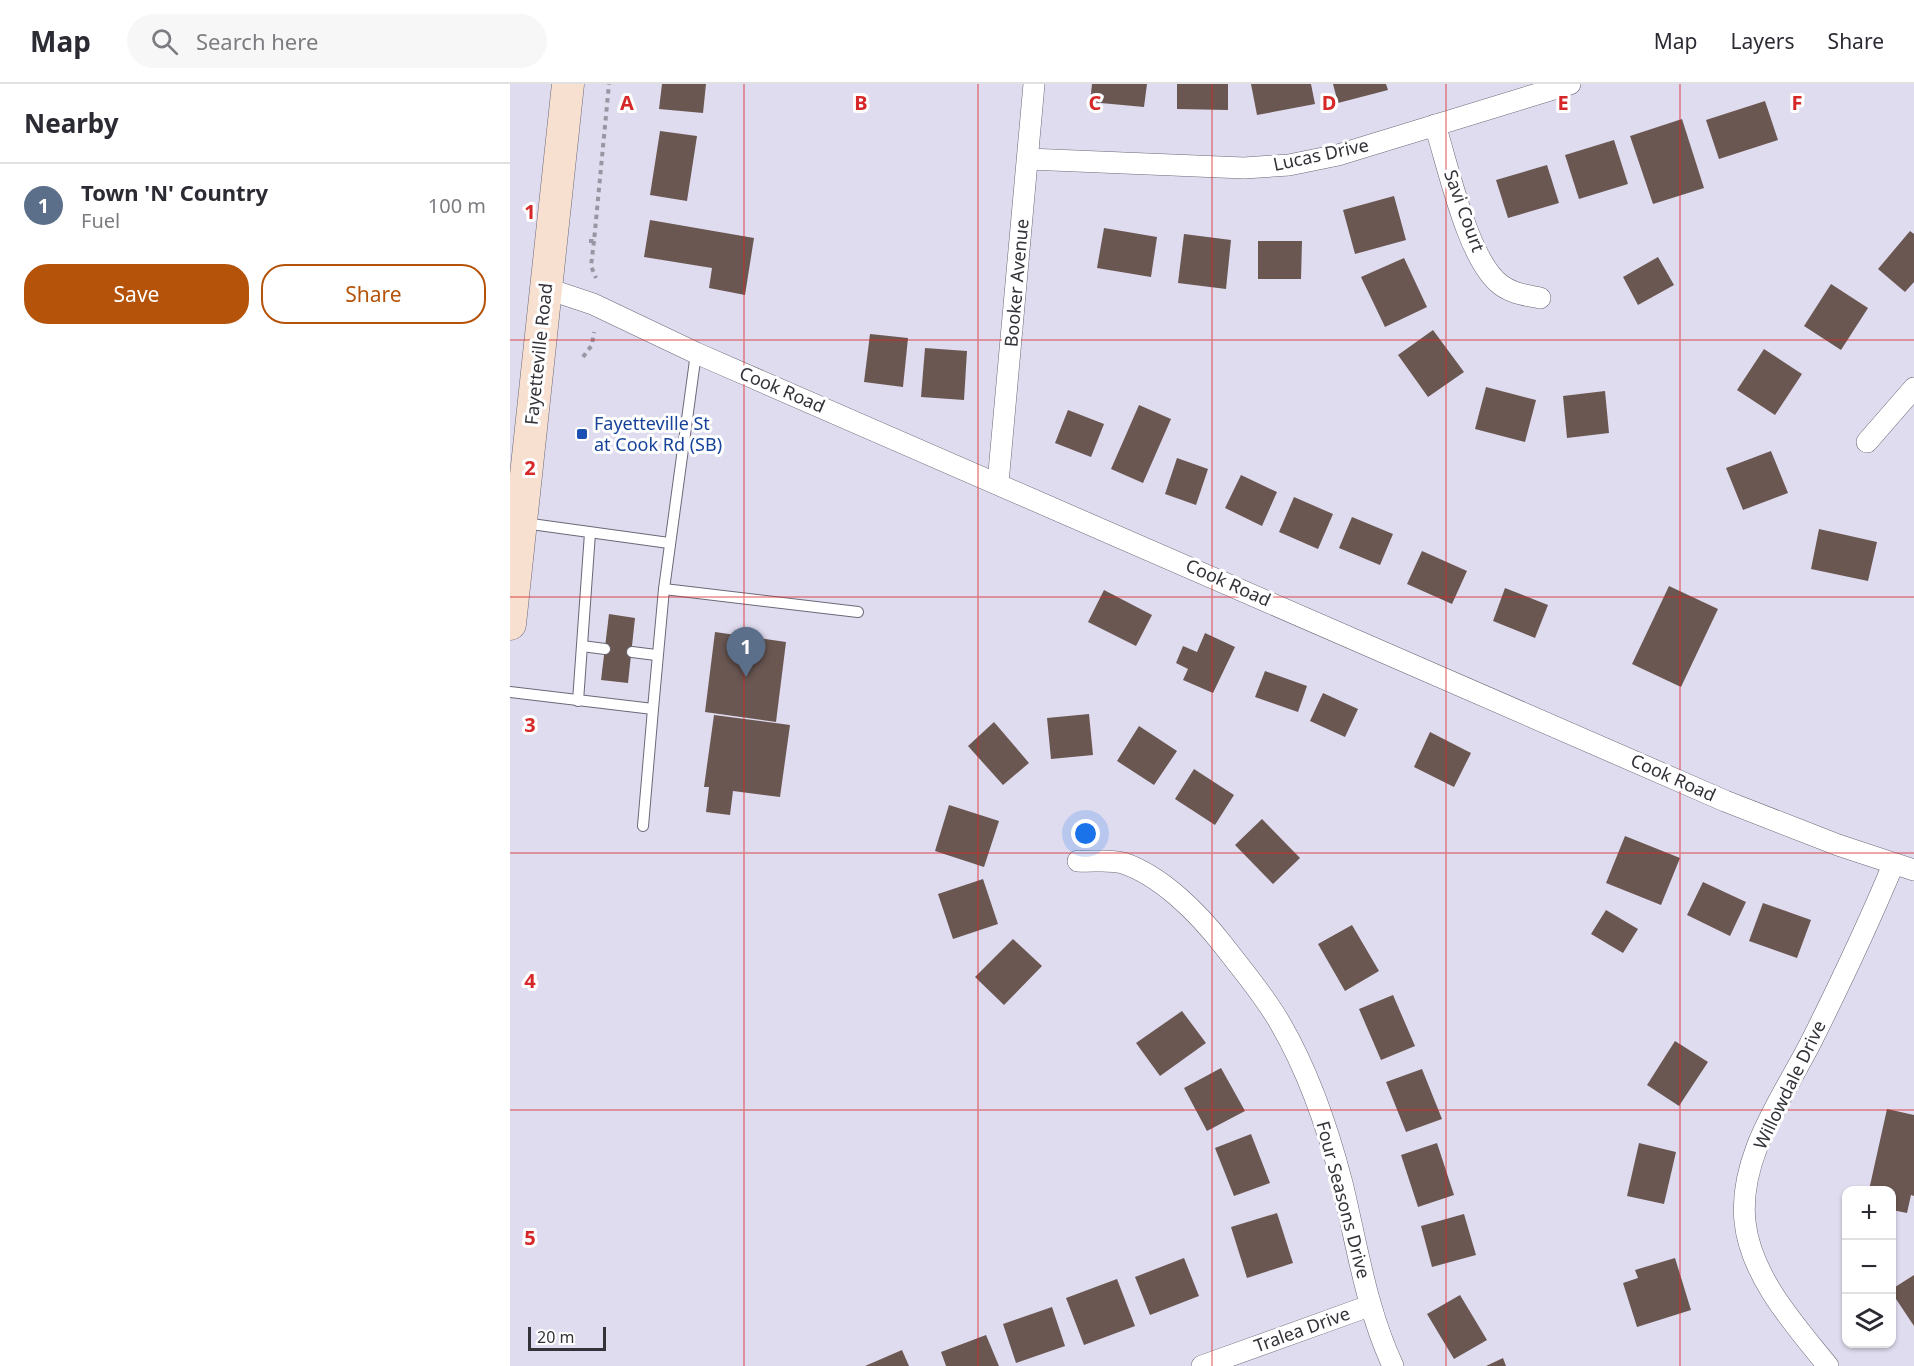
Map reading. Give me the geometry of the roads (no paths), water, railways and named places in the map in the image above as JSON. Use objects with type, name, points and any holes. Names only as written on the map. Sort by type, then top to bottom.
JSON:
[{"type":"main road","name":"Fayetteville Road","points":[[510,624],[568,84]]},
{"type":"street","name":"Booker Avenue","points":[[998,483],[1034,84]]},
{"type":"street","name":"Lucas Drive","points":[[1028,159],[1244,168],[1289,165],[1338,155],[1570,84]]},
{"type":"street","name":"Savi Court","points":[[1435,126],[1468,231],[1488,272],[1501,285],[1517,294],[1540,298]]},
{"type":"street","name":"Cook Road","points":[[545,288],[594,304],[696,353],[1725,801],[1893,865],[1914,870]]},
{"type":"street","points":[[1867,442],[1914,388]]},
{"type":"street","name":"Four Seasons Drive","points":[[1078,861],[1122,863],[1171,892],[1208,926],[1252,982],[1280,1023],[1325,1125],[1370,1306],[1393,1366]]},
{"type":"street","name":"Willowdale Drive","points":[[1828,1366],[1782,1306],[1761,1272],[1745,1222],[1746,1193],[1760,1140],[1812,1041],[1893,865]]},
{"type":"street","name":"Tralea Drive","points":[[1202,1366],[1370,1306]]},
{"type":"lane","points":[[643,826],[656,655],[669,543],[696,353]]},
{"type":"lane","points":[[521,523],[669,543]]},
{"type":"lane","points":[[578,701],[590,533]]},
{"type":"lane","points":[[664,589],[858,612]]},
{"type":"lane","points":[[582,646],[605,650]]},
{"type":"lane","points":[[632,652],[656,655]]},
{"type":"lane","points":[[510,692],[653,709]]},
{"type":"place","name":"Fayetteville St at Cook Rd (SB)","points":[[582,434]]},
{"type":"place","name":"Town 'N' Country","points":[[746,677]]}]
